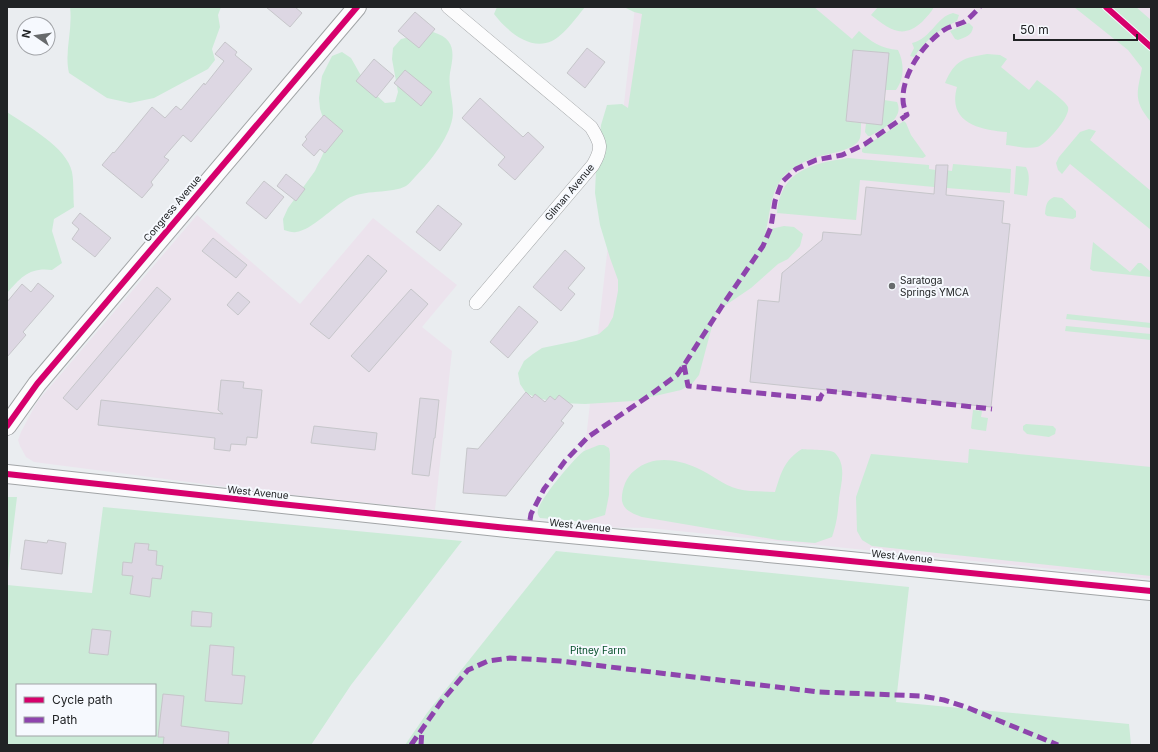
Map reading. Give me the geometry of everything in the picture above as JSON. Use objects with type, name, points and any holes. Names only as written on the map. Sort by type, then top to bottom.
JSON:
[{"type":"street","name":"Congress Avenue","points":[[7,426],[37,384],[357,7]]},
{"type":"street","name":"Gilman Avenue","points":[[448,7],[591,127],[599,140],[600,153],[593,165],[476,303]]},
{"type":"street","name":"West Avenue","points":[[7,474],[254,502],[516,529],[1031,578],[1151,591]]},
{"type":"shaded area","points":[[635,7],[1149,7],[1151,9],[1151,579],[649,528],[576,527]]},
{"type":"shaded area","points":[[197,215],[300,304],[373,218],[457,285],[422,327],[452,351],[435,510],[274,493],[34,462],[26,457],[18,440],[37,402]]},
{"type":"green space","points":[[70,7],[221,7],[218,15],[220,27],[212,49],[215,60],[208,69],[154,98],[130,103],[107,98],[69,73],[67,57],[71,16]]},
{"type":"green space","points":[[497,7],[585,7],[570,26],[557,38],[544,43],[535,43],[520,38],[505,27],[494,14]]},
{"type":"green space","points":[[624,7],[814,7],[852,39],[859,31],[877,44],[898,50],[903,70],[901,80],[896,90],[885,90],[888,53],[853,50],[846,121],[861,123],[860,138],[853,146],[847,149],[803,162],[789,171],[782,179],[774,194],[766,230],[784,226],[794,227],[803,234],[800,246],[788,259],[778,264],[751,288],[723,307],[715,315],[699,375],[692,384],[681,390],[633,401],[585,404],[560,403],[537,398],[526,393],[520,384],[518,373],[524,361],[542,348],[576,341],[599,334],[608,326],[613,317],[618,291],[618,280],[600,225],[595,193],[601,125],[607,105],[622,104],[628,108],[642,14]]},
{"type":"green space","points":[[878,7],[934,7],[922,22],[915,27],[902,31],[884,25],[871,15]]},
{"type":"green space","points":[[1074,7],[1136,7],[1151,20],[1151,122],[1141,108],[1138,96],[1142,68],[1128,50]]},
{"type":"green space","points":[[953,13],[959,15],[957,21],[933,36],[923,45],[914,57],[910,56],[914,48],[912,43],[924,37],[942,19]]},
{"type":"green space","points":[[969,23],[973,27],[970,34],[958,40],[955,39],[950,31]]},
{"type":"green space","points":[[433,32],[446,39],[452,48],[450,83],[453,113],[449,130],[433,156],[406,186],[393,190],[354,196],[341,203],[309,227],[296,232],[284,230],[283,219],[288,208],[315,171],[329,141],[320,109],[319,98],[322,76],[332,56],[342,52],[351,58],[368,88],[385,103],[395,102],[398,92],[392,59],[393,48],[401,39]]},
{"type":"green space","points":[[987,54],[1000,55],[1007,59],[1001,67],[1029,90],[1037,80],[1068,107],[1066,117],[1062,123],[1052,136],[1041,145],[1030,148],[1006,145],[1007,132],[986,129],[968,122],[961,117],[957,109],[955,99],[957,87],[945,83],[952,69],[961,61]]},
{"type":"green space","points":[[884,100],[897,102],[899,108],[898,114],[891,123],[868,136],[865,132],[866,123],[882,125]]},
{"type":"green space","points":[[7,112],[45,138],[63,154],[69,163],[72,172],[74,207],[54,219],[52,231],[62,263],[52,270],[44,269],[26,274],[7,293]]},
{"type":"green space","points":[[904,121],[911,135],[926,156],[923,158],[862,152],[864,147]]},
{"type":"green space","points":[[1089,129],[1096,131],[1090,140],[1151,191],[1151,230],[1070,164],[1062,174],[1058,170],[1056,163],[1059,157],[1080,132]]},
{"type":"green space","points":[[848,158],[929,165],[929,169],[936,170],[934,187],[860,180],[856,220],[777,213],[780,199],[791,178],[810,167]]},
{"type":"green space","points":[[953,164],[1011,169],[1010,193],[947,188],[947,184],[944,184],[945,170],[952,171]]},
{"type":"green space","points":[[1016,166],[1026,167],[1028,170],[1029,181],[1027,196],[1014,194]]},
{"type":"green space","points":[[1054,197],[1062,198],[1076,211],[1076,217],[1073,219],[1047,216],[1045,214],[1047,204],[1049,200]]},
{"type":"green space","points":[[1093,242],[1130,272],[1138,263],[1141,263],[1151,272],[1151,277],[1093,271],[1090,269]]},
{"type":"green space","points":[[1067,314],[1151,323],[1151,328],[1066,319]]},
{"type":"green space","points":[[1066,326],[1151,334],[1151,340],[1065,331]]},
{"type":"green space","points":[[973,410],[982,411],[981,417],[988,418],[986,431],[971,428]]},
{"type":"green space","points":[[1026,424],[1053,426],[1056,429],[1055,434],[1049,437],[1027,434],[1023,430],[1023,426]]},
{"type":"green space","points":[[599,445],[604,445],[609,448],[610,454],[609,495],[605,515],[588,520],[576,521],[540,518],[538,515],[538,510],[540,505],[558,479],[573,461],[584,451]]},
{"type":"green space","points":[[802,449],[825,450],[835,453],[839,458],[842,469],[842,481],[837,518],[832,537],[815,543],[778,540],[642,517],[627,510],[622,501],[622,493],[625,484],[634,471],[649,463],[665,460],[681,462],[697,468],[727,485],[738,489],[775,492],[781,473],[787,462]]},
{"type":"green space","points":[[969,449],[1151,467],[1151,576],[872,546],[862,540],[857,531],[856,497],[871,454],[968,463]]},
{"type":"green space","points":[[7,497],[17,497],[7,580]]},
{"type":"green space","points":[[103,507],[462,541],[351,685],[311,745],[7,745],[7,585],[92,593]]},
{"type":"green space","name":"Pitney Farm","points":[[556,551],[909,587],[896,702],[1129,724],[1131,745],[405,745],[427,713]]},
{"type":"building","points":[[266,7],[295,7],[302,13],[290,27]]},
{"type":"building","points":[[415,12],[435,29],[419,48],[398,31]]},
{"type":"building","points":[[225,42],[237,52],[235,55],[252,69],[191,142],[183,135],[164,157],[169,160],[151,182],[153,185],[142,198],[102,165],[113,152],[114,153],[152,107],[165,118],[176,106],[181,110],[204,83],[205,85],[224,61],[215,54]]},
{"type":"building","points":[[587,48],[605,62],[585,88],[567,73]]},
{"type":"building","points":[[853,50],[889,53],[882,125],[846,121]]},
{"type":"building","points":[[374,59],[394,76],[376,98],[356,81]]},
{"type":"building","points":[[405,70],[432,92],[421,106],[394,83]]},
{"type":"building","points":[[480,98],[523,137],[528,132],[544,147],[515,180],[498,165],[505,157],[462,118]]},
{"type":"building","points":[[324,115],[343,131],[325,153],[320,149],[314,156],[302,145],[307,139],[305,137]]},
{"type":"building","name":"Saratoga Springs YMCA","points":[[936,165],[948,165],[946,195],[1004,201],[1002,223],[1010,224],[991,407],[750,382],[758,300],[779,302],[782,273],[822,240],[823,232],[861,235],[866,187],[934,194]]},
{"type":"building","points":[[286,174],[305,189],[296,201],[277,186]]},
{"type":"building","points":[[264,181],[284,197],[266,219],[246,203]]},
{"type":"building","points":[[438,205],[462,224],[440,251],[416,232]]},
{"type":"building","points":[[80,213],[111,238],[95,257],[72,239],[79,229],[72,223]]},
{"type":"building","points":[[213,238],[247,265],[236,278],[202,251]]},
{"type":"building","points":[[565,250],[585,268],[568,288],[575,294],[561,311],[533,287]]},
{"type":"building","points":[[368,255],[387,271],[329,339],[310,324]]},
{"type":"building","points":[[38,283],[54,296],[23,332],[26,335],[7,357],[7,302],[22,284],[31,292]]},
{"type":"building","points":[[157,287],[171,299],[77,410],[63,398]]},
{"type":"building","points":[[411,289],[428,304],[369,372],[351,356]]},
{"type":"building","points":[[238,292],[250,302],[238,315],[227,305]]},
{"type":"building","points":[[519,306],[538,322],[508,358],[490,342]]},
{"type":"building","points":[[221,380],[244,382],[243,388],[262,390],[257,438],[247,437],[246,445],[231,444],[230,451],[214,449],[215,438],[98,425],[101,400],[223,414],[218,410]]},
{"type":"building","points":[[526,392],[532,398],[535,394],[545,402],[550,396],[555,400],[559,395],[573,406],[561,421],[564,423],[506,496],[463,493],[467,448],[478,449]]},
{"type":"building","points":[[420,398],[439,400],[429,476],[412,474]]},
{"type":"building","points":[[314,426],[377,433],[375,450],[311,443]]},
{"type":"building","points":[[25,540],[47,543],[48,540],[66,543],[62,574],[21,569]]},
{"type":"building","points":[[135,543],[149,544],[148,550],[157,551],[156,565],[163,566],[161,579],[152,578],[150,597],[130,594],[133,576],[122,575],[123,562],[132,563]]},
{"type":"building","points":[[192,611],[212,613],[211,627],[191,626]]},
{"type":"building","points":[[92,629],[111,631],[108,655],[89,653]]},
{"type":"building","points":[[210,645],[234,647],[232,675],[245,676],[242,704],[205,701]]},
{"type":"building","points":[[163,694],[184,696],[181,726],[229,732],[228,745],[163,745],[164,737],[158,737]]},
{"type":"marked path","points":[[530,520],[531,514],[544,489],[565,461],[588,437],[677,375],[763,246],[771,227],[775,201],[782,182],[796,169],[816,160],[842,155],[865,144],[907,115],[903,104],[904,90],[906,80],[915,60],[936,36],[946,29],[964,22],[980,7]]},
{"type":"marked path","points":[[684,365],[688,386],[820,399],[822,394],[827,391],[992,409]]},
{"type":"marked path","points":[[411,745],[441,702],[468,670],[488,661],[510,658],[560,661],[819,692],[922,696],[944,700],[966,707],[1058,745]]},
{"type":"marked path","points":[[421,745],[422,729]]},
{"type":"cycle path","points":[[7,426],[37,384],[357,7]]},
{"type":"cycle path","points":[[1106,7],[1151,47]]},
{"type":"cycle path","points":[[7,474],[507,528],[909,566],[1151,591]]},
{"type":"place","name":"Saratoga Springs YMCA","points":[[892,286]]}]
